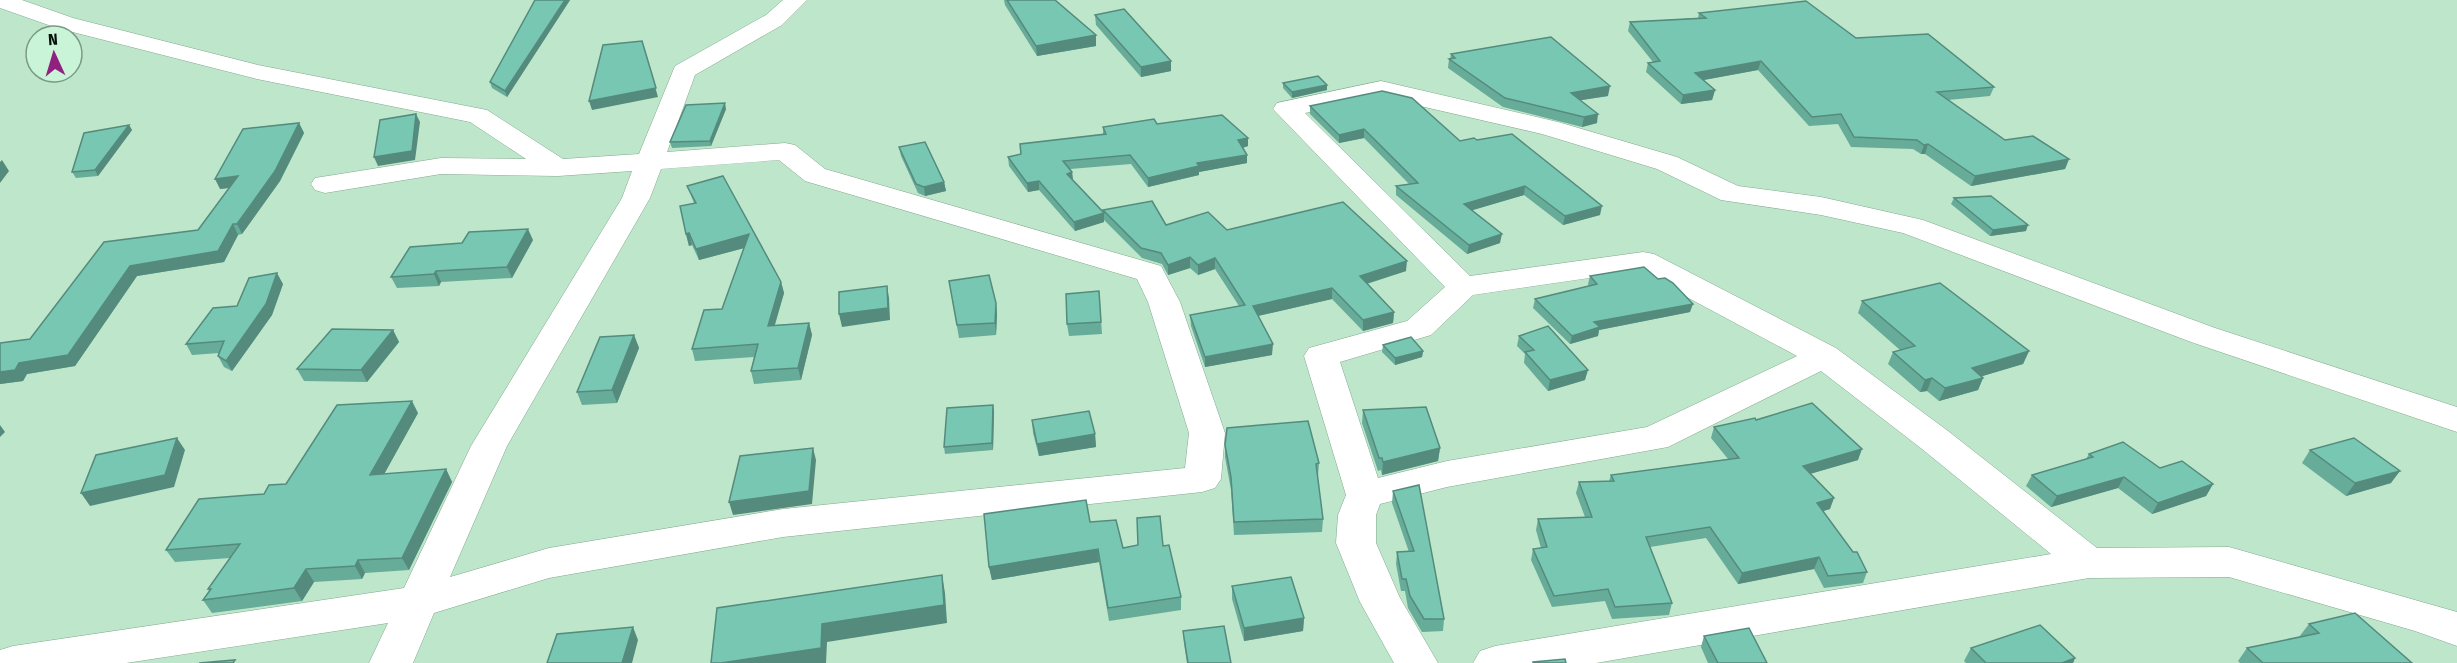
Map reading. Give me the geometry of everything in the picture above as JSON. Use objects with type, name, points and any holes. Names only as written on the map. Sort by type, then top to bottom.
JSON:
[{"type":"street","points":[[0,0],[65,23],[258,72],[478,116],[558,168]]},
{"type":"street","points":[[391,663],[489,446],[636,198],[684,71],[774,20],[796,0]]},
{"type":"street","points":[[1463,287],[1286,109],[1381,89],[1549,128],[1667,163],[1731,194],[1821,206],[1912,226],[2204,335],[2457,420]]},
{"type":"street","points":[[13,663],[418,602],[549,563],[783,523],[1202,479],[1207,433],[1164,302],[1150,273],[815,175],[785,151],[558,168],[441,166],[325,184]]},
{"type":"street","points":[[1416,663],[1381,602],[1356,543],[1358,515],[1365,495],[1321,356],[1419,328],[1463,287],[1643,261],[1824,356],[1935,440],[2089,563]]},
{"type":"street","points":[[1365,495],[1447,474],[1655,438],[1824,356]]},
{"type":"street","points":[[1495,663],[2089,563],[2229,562],[2424,617],[2457,629]]},
{"type":"building","points":[[535,0],[565,0],[505,91],[490,82]]},
{"type":"building","points":[[1007,0],[1055,0],[1096,35],[1036,46]]},
{"type":"building","points":[[1806,1],[1856,38],[1928,34],[1994,87],[1937,92],[2005,140],[2033,136],[2069,159],[1975,176],[1928,144],[1924,145],[1917,140],[1854,137],[1841,114],[1812,117],[1761,61],[1695,73],[1715,90],[1683,95],[1648,63],[1660,61],[1630,22],[1706,18],[1699,13]]},
{"type":"building","points":[[1124,9],[1171,61],[1141,67],[1095,15]]},
{"type":"building","points":[[1551,37],[1610,86],[1571,93],[1598,114],[1584,117],[1505,98],[1449,59],[1455,58],[1451,54]]},
{"type":"building","points":[[642,41],[656,88],[589,101],[603,45]]},
{"type":"building","points":[[1318,76],[1327,85],[1292,92],[1283,83]]},
{"type":"building","points":[[1382,91],[1412,98],[1460,141],[1512,134],[1602,206],[1565,216],[1525,186],[1464,204],[1502,234],[1469,245],[1396,186],[1418,183],[1364,129],[1339,135],[1310,106]]},
{"type":"building","points":[[725,103],[710,141],[670,142],[686,105]]},
{"type":"building","points":[[416,114],[412,151],[374,157],[380,120]]},
{"type":"building","points":[[1222,115],[1248,138],[1238,140],[1247,155],[1197,163],[1199,166],[1148,178],[1130,155],[1063,161],[1072,172],[1067,174],[1104,213],[1074,222],[1039,181],[1027,183],[1008,157],[1021,154],[1020,144],[1106,134],[1103,127],[1154,119],[1157,124]]},
{"type":"building","points":[[299,123],[275,171],[237,224],[233,224],[218,251],[130,266],[68,355],[19,363],[15,370],[0,372],[0,343],[30,339],[104,242],[198,230],[238,176],[215,179],[243,129]]},
{"type":"building","points":[[129,125],[95,170],[72,172],[84,133]]},
{"type":"building","points":[[925,142],[944,182],[924,187],[916,184],[899,147]]},
{"type":"building","points":[[723,176],[781,282],[768,326],[809,323],[798,368],[751,371],[758,344],[692,349],[704,310],[722,309],[749,234],[696,249],[689,233],[686,234],[680,206],[696,203],[687,186]]},
{"type":"building","points":[[1991,196],[2028,225],[1993,230],[1954,198]]},
{"type":"building","points":[[1152,201],[1166,225],[1208,212],[1227,230],[1343,202],[1407,261],[1360,276],[1394,312],[1363,320],[1332,288],[1253,306],[1273,344],[1205,357],[1190,315],[1245,305],[1215,258],[1198,265],[1190,257],[1168,265],[1161,253],[1141,248],[1103,210]]},
{"type":"building","points":[[528,229],[507,267],[436,271],[434,274],[391,277],[410,247],[462,243],[469,232]]},
{"type":"building","points":[[1644,267],[1658,279],[1665,278],[1673,283],[1693,304],[1594,322],[1600,327],[1572,336],[1535,299],[1597,284],[1590,276]]},
{"type":"building","points":[[277,273],[266,304],[226,361],[218,356],[224,341],[186,344],[213,308],[237,306],[249,278]]},
{"type":"building","points":[[989,275],[996,303],[995,323],[957,325],[949,281]]},
{"type":"building","points":[[1940,283],[2029,351],[1972,368],[1983,378],[1945,388],[1932,378],[1925,380],[1893,352],[1915,346],[1862,301]]},
{"type":"building","points":[[887,286],[888,308],[839,314],[839,292]]},
{"type":"building","points":[[1099,291],[1101,322],[1067,324],[1066,294]]},
{"type":"building","points":[[1548,326],[1588,370],[1550,380],[1525,352],[1534,350],[1519,336]]},
{"type":"building","points":[[332,329],[393,330],[361,370],[297,369]]},
{"type":"building","points":[[634,335],[612,390],[577,392],[600,337]]},
{"type":"building","points":[[1411,337],[1423,351],[1395,358],[1383,345]]},
{"type":"building","points":[[412,401],[370,475],[446,469],[402,558],[358,560],[355,566],[306,569],[294,588],[203,600],[211,589],[208,589],[240,544],[166,550],[199,499],[264,494],[269,485],[286,484],[337,405]]},
{"type":"building","points":[[1812,403],[1862,449],[1803,466],[1834,498],[1817,503],[1853,552],[1857,552],[1867,572],[1828,576],[1819,557],[1742,573],[1710,527],[1646,537],[1672,603],[1615,607],[1608,589],[1554,596],[1533,549],[1547,547],[1538,519],[1592,517],[1579,482],[1614,481],[1611,475],[1739,458],[1714,427],[1755,418],[1756,420]]},
{"type":"building","points":[[993,405],[992,443],[944,447],[947,408]]},
{"type":"building","points":[[1426,407],[1440,448],[1383,462],[1382,458],[1379,458],[1363,410]]},
{"type":"building","points":[[1089,411],[1095,434],[1037,444],[1032,420]]},
{"type":"building","points":[[1308,421],[1319,463],[1316,464],[1323,519],[1234,522],[1231,477],[1225,445],[1227,428]]},
{"type":"building","points":[[177,438],[165,475],[81,493],[96,455]]},
{"type":"building","points":[[2354,438],[2400,471],[2355,483],[2310,450]]},
{"type":"building","points":[[2123,442],[2160,468],[2182,461],[2213,484],[2158,503],[2124,477],[2057,496],[2032,475],[2093,457],[2089,454]]},
{"type":"building","points":[[813,448],[809,491],[729,502],[740,456]]},
{"type":"building","points":[[1419,485],[1444,619],[1424,619],[1410,596],[1406,579],[1402,579],[1397,552],[1414,551],[1393,491]]},
{"type":"building","points":[[1086,500],[1090,522],[1116,520],[1123,548],[1138,545],[1137,518],[1160,516],[1163,546],[1169,545],[1181,597],[1108,608],[1098,549],[989,567],[984,514]]},
{"type":"building","points":[[942,575],[944,605],[822,624],[821,648],[711,663],[717,608]]},
{"type":"building","points":[[1291,577],[1304,618],[1244,628],[1232,586]]},
{"type":"building","points":[[2355,613],[2412,663],[2263,663],[2247,648],[2319,633],[2309,624]]},
{"type":"building","points":[[2040,625],[2075,658],[2062,663],[1986,663],[1971,648]]},
{"type":"building","points":[[1224,626],[1231,663],[1188,663],[1183,631]]},
{"type":"building","points":[[633,627],[622,663],[547,663],[557,634]]},
{"type":"building","points":[[1749,628],[1767,663],[1718,663],[1704,636]]},
{"type":"building","points":[[1565,659],[1566,663],[1533,663],[1533,662]]},
{"type":"building","points":[[235,660],[233,663],[199,663]]}]
